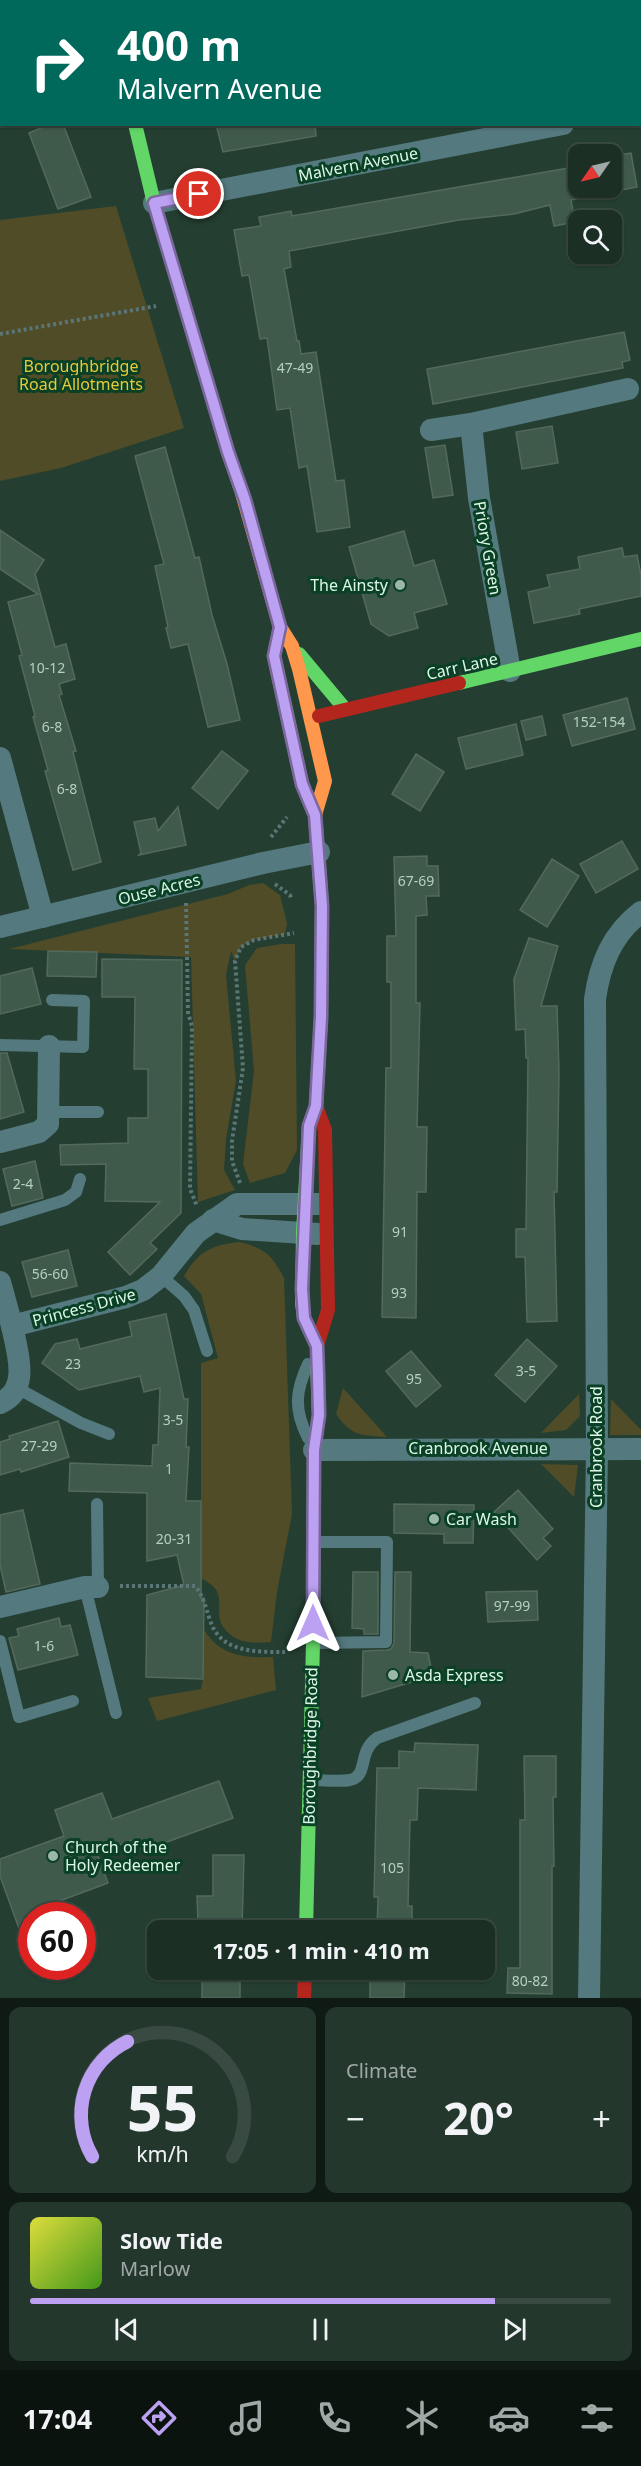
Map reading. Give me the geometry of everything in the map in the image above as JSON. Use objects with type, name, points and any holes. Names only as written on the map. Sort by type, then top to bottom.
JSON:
[{"type":"main road","name":"Boroughbridge Road","points":[[135,126],[154,203],[228,452],[245,500],[280,627],[292,646],[312,718],[325,781],[315,815]]},
{"type":"main road","name":"Boroughbridge Road","points":[[280,627],[274,656],[302,784],[315,815],[322,906],[321,1017],[316,1106],[309,1126],[303,1233],[304,1318],[317,1346]]},
{"type":"main road","name":"Carr Lane","points":[[289,724],[641,639]]},
{"type":"main road","points":[[292,646],[345,709]]},
{"type":"main road","name":"Boroughbridge Road","points":[[306,1920],[313,1648],[314,1450],[319,1415],[317,1346],[328,1310],[325,1130],[316,1106]]},
{"type":"main road","points":[[304,1998],[305,1980]]},
{"type":"street","name":"Malvern Avenue","points":[[154,203],[552,126]]},
{"type":"street","points":[[431,430],[471,424],[628,389]]},
{"type":"street","name":"Priory Green","points":[[471,424],[479,498],[510,671]]},
{"type":"street","points":[[0,758],[43,917]]},
{"type":"street","name":"Ouse Acres","points":[[0,927],[263,862],[319,852]]},
{"type":"street","name":"Cranbrook Road","points":[[589,1998],[597,1448],[595,999],[598,974],[606,955],[620,932],[641,912]]},
{"type":"street","points":[[0,1142],[39,1132],[48,1124],[50,1112],[49,1046]]},
{"type":"street","points":[[304,1203],[327,1204]]},
{"type":"street","name":"Princess Drive","points":[[17,1388],[20,1371],[12,1326],[126,1297],[143,1290],[161,1276],[196,1233],[237,1204],[304,1203]]},
{"type":"street","points":[[213,1220],[242,1229],[328,1235]]},
{"type":"street","points":[[0,1282],[12,1326]]},
{"type":"street","points":[[0,1403],[6,1401],[17,1388]]},
{"type":"street","name":"Cranbrook Avenue","points":[[314,1450],[641,1449]]},
{"type":"street","points":[[0,1607],[91,1587]]},
{"type":"lane","points":[[0,1044],[83,1047],[84,1001],[52,1000]]},
{"type":"lane","points":[[50,1112],[98,1112]]},
{"type":"lane","points":[[0,1220],[65,1200],[76,1192],[80,1179]]},
{"type":"lane","points":[[161,1276],[184,1296],[194,1310],[207,1350]]},
{"type":"lane","points":[[314,1450],[298,1419],[298,1398],[301,1379],[317,1346]]},
{"type":"lane","points":[[17,1388],[81,1423],[110,1434]]},
{"type":"lane","points":[[97,1504],[91,1587],[116,1713]]},
{"type":"lane","points":[[313,1648],[386,1642],[387,1542],[314,1542]]},
{"type":"lane","points":[[0,1641],[19,1717],[73,1701]]},
{"type":"lane","points":[[310,1780],[344,1780],[357,1777],[362,1772],[364,1753],[368,1744],[377,1738],[475,1702]]},
{"type":"path","points":[[0,334],[146,308],[183,299]]},
{"type":"path","points":[[185,883],[188,1012],[192,1027],[190,1189],[196,1206],[213,1220]]},
{"type":"path","points":[[248,1203],[232,1161],[232,1141],[243,1068],[235,961],[241,947],[254,940],[296,933]]},
{"type":"path","points":[[91,1587],[195,1586],[204,1598],[210,1622],[221,1640],[246,1651],[313,1648]]},
{"type":"green space","name":"Boroughbridge Road Allotments","points":[[116,206],[184,428],[61,468],[0,481],[0,220]]},
{"type":"green space","points":[[263,883],[280,895],[287,923],[285,934],[254,940],[241,947],[235,961],[231,951],[226,975],[236,1081],[226,1139],[224,1170],[235,1190],[198,1202],[191,957],[9,949],[228,894],[249,885]]},
{"type":"green space","points":[[295,944],[297,1150],[285,1173],[250,1183],[243,1164],[254,1071],[245,965],[257,948]]},
{"type":"green space","points":[[240,1242],[256,1247],[267,1254],[284,1278],[292,1514],[277,1592],[271,1642],[264,1643],[243,1641],[225,1630],[220,1620],[217,1591],[201,1578],[201,1363],[218,1358],[201,1294],[184,1276],[201,1255],[213,1247]]},
{"type":"green space","points":[[343,1388],[387,1437],[370,1436],[352,1431],[342,1422],[336,1414]]},
{"type":"green space","points":[[579,1394],[580,1416],[566,1430],[541,1433]]},
{"type":"green space","points":[[611,1399],[641,1430],[641,1435],[610,1435]]},
{"type":"green space","points":[[541,1464],[578,1465],[574,1497]]},
{"type":"green space","points":[[202,1626],[216,1644],[232,1653],[252,1657],[273,1657],[276,1690],[157,1721],[148,1698],[201,1689],[203,1679]]},
{"type":"building","points":[[45,126],[64,126],[91,197],[58,209],[29,133]]},
{"type":"building","points":[[216,126],[315,126],[316,136],[223,152]]},
{"type":"building","points":[[631,153],[637,187],[622,190],[622,154]]},
{"type":"building","points":[[568,168],[568,198],[581,198],[571,200],[573,210],[568,210],[568,223],[554,226],[550,205],[514,214],[459,220],[289,251],[291,267],[284,269],[297,341],[299,341],[301,354],[316,352],[336,481],[344,480],[350,527],[317,532],[307,466],[299,468],[290,408],[277,410],[267,338],[260,339],[249,275],[242,276],[234,230],[261,226],[259,217],[291,211],[292,216]]},
{"type":"building","points":[[624,332],[630,360],[622,362],[623,368],[433,404],[427,369]]},
{"type":"building","points":[[552,426],[558,463],[522,469],[516,432]]},
{"type":"building","points":[[445,445],[453,495],[433,498],[425,448]]},
{"type":"building","points":[[165,447],[195,558],[199,557],[240,720],[208,727],[188,644],[171,648],[155,566],[164,564],[135,456]]},
{"type":"building","points":[[0,530],[44,560],[35,574],[55,647],[66,644],[75,679],[59,684],[62,694],[59,695],[76,751],[73,752],[101,862],[73,870],[45,771],[48,770],[33,717],[35,716],[19,656],[22,655],[8,602],[38,594],[0,569]]},
{"type":"building","name":"The Ainsty","points":[[404,531],[414,566],[434,560],[447,604],[414,613],[418,628],[389,636],[371,624],[349,547]]},
{"type":"building","points":[[622,548],[624,557],[637,555],[641,575],[641,596],[579,609],[580,614],[534,623],[528,592],[550,587],[547,575],[580,569],[578,557]]},
{"type":"building","points":[[627,698],[635,729],[572,746],[563,715]]},
{"type":"building","points":[[542,716],[546,735],[526,740],[521,721]]},
{"type":"building","points":[[516,724],[523,755],[466,769],[458,738]]},
{"type":"building","points":[[222,751],[248,771],[218,809],[192,788]]},
{"type":"building","points":[[416,754],[444,772],[420,811],[392,794]]},
{"type":"building","points":[[178,807],[186,845],[139,855],[141,853],[134,822],[155,818],[158,831]]},
{"type":"building","points":[[622,841],[638,869],[596,893],[580,864]]},
{"type":"building","points":[[427,856],[427,866],[438,866],[439,896],[426,896],[427,915],[416,916],[416,1003],[420,1003],[417,1127],[427,1127],[426,1192],[417,1192],[416,1318],[382,1317],[386,1068],[391,1068],[391,982],[387,982],[387,936],[396,936],[394,857]]},
{"type":"building","points":[[552,859],[579,876],[547,927],[520,910]]},
{"type":"building","points":[[529,938],[558,946],[541,1006],[557,1006],[559,1073],[557,1192],[554,1192],[557,1321],[527,1322],[525,1257],[516,1257],[516,1229],[526,1229],[528,1058],[526,1058],[525,1029],[516,1030],[514,979]]},
{"type":"building","points":[[48,951],[97,952],[96,977],[47,976]]},
{"type":"building","points":[[102,959],[182,960],[181,1213],[150,1243],[157,1249],[130,1275],[108,1252],[160,1202],[105,1201],[106,1164],[61,1165],[60,1145],[128,1143],[128,1118],[148,1118],[148,1069],[134,1069],[135,997],[102,997]]},
{"type":"building","points":[[32,968],[41,1004],[0,1014],[0,976]]},
{"type":"building","points":[[0,1053],[7,1053],[24,1112],[0,1119]]},
{"type":"building","points":[[35,1161],[43,1198],[12,1206],[3,1169]]},
{"type":"building","points":[[68,1250],[77,1286],[32,1297],[22,1262]]},
{"type":"building","points":[[166,1314],[184,1399],[188,1399],[186,1447],[189,1447],[186,1501],[201,1501],[201,1598],[204,1598],[203,1679],[146,1677],[147,1595],[184,1585],[177,1555],[147,1561],[147,1493],[69,1491],[70,1463],[152,1466],[153,1445],[158,1445],[160,1388],[144,1392],[140,1376],[79,1390],[42,1363],[55,1344],[77,1339],[80,1349],[132,1336],[129,1322]]},
{"type":"building","points":[[527,1339],[557,1366],[525,1402],[495,1375]]},
{"type":"building","points":[[411,1351],[441,1386],[416,1407],[386,1371]]},
{"type":"building","points":[[58,1421],[69,1457],[21,1472],[20,1469],[0,1475],[0,1442],[10,1439],[9,1436]]},
{"type":"building","points":[[518,1490],[553,1529],[543,1538],[551,1546],[537,1560],[494,1512]]},
{"type":"building","name":"Car Wash","points":[[394,1504],[474,1505],[473,1543],[444,1543],[444,1534],[394,1533]]},
{"type":"building","points":[[23,1510],[40,1584],[6,1592],[0,1565],[0,1515]]},
{"type":"building","points":[[353,1572],[378,1572],[378,1634],[364,1634],[364,1629],[352,1628]]},
{"type":"building","name":"Asda Express","points":[[395,1572],[411,1572],[410,1652],[428,1653],[431,1668],[415,1681],[362,1697],[363,1651],[391,1649],[394,1643]]},
{"type":"building","points":[[537,1591],[538,1620],[488,1622],[486,1592]]},
{"type":"building","points":[[59,1618],[61,1627],[70,1625],[78,1655],[18,1670],[9,1638],[19,1636],[17,1629]]},
{"type":"building","points":[[415,1743],[478,1745],[476,1790],[418,1788],[417,1820],[410,1820],[408,1906],[412,1906],[412,1920],[377,1920],[378,1897],[374,1897],[377,1768],[399,1768],[399,1751],[414,1752]]},
{"type":"building","points":[[524,1756],[556,1756],[556,1797],[553,1797],[552,1994],[507,1993],[508,1968],[520,1968],[520,1820],[525,1820]]},
{"type":"building","name":"Church of the Holy Redeemer","points":[[219,1781],[233,1818],[142,1851],[138,1838],[97,1853],[108,1883],[57,1902],[18,1902],[18,1926],[0,1876],[0,1859],[64,1836],[55,1810],[102,1793],[112,1819]]},
{"type":"building","points":[[213,1855],[244,1855],[242,1920],[198,1920],[197,1896],[213,1896]]},
{"type":"building","points":[[202,1980],[240,1980],[240,1998],[202,1998]]},
{"type":"building","points":[[370,1980],[405,1980],[404,1998],[370,1998]]},
{"type":"traffic: fast","points":[[135,126],[154,203],[242,493]]},
{"type":"traffic: fast","points":[[280,627],[274,656],[302,784],[315,815],[322,906],[321,1017],[316,1106],[309,1126],[302,1303],[304,1318],[317,1346]]},
{"type":"traffic: fast","points":[[459,683],[641,639]]},
{"type":"traffic: fast","points":[[299,654],[345,709]]},
{"type":"traffic: fast","points":[[306,1920],[313,1643],[314,1450],[319,1415],[317,1363]]},
{"type":"traffic: slow","points":[[242,493],[280,627],[292,646],[299,669],[325,781],[315,815]]},
{"type":"traffic: jam","points":[[319,716],[459,683]]},
{"type":"traffic: jam","points":[[316,1106],[325,1130],[328,1310],[317,1346],[317,1363]]},
{"type":"traffic: jam","points":[[304,1998],[305,1980]]},
{"type":"place","name":"The Ainsty","points":[[400,585]]},
{"type":"place","name":"Car Wash","points":[[434,1519]]},
{"type":"place","name":"Asda Express","points":[[393,1675]]},
{"type":"place","name":"Church of the Holy Redeemer","points":[[53,1856]]},
{"type":"route","points":[[199,194],[154,203],[228,452],[245,500],[280,627],[274,656],[302,784],[315,815],[319,852],[322,906],[321,1017],[316,1106],[309,1126],[302,1280],[304,1318],[317,1346],[318,1375],[319,1415],[314,1450],[313,1623]]}]
